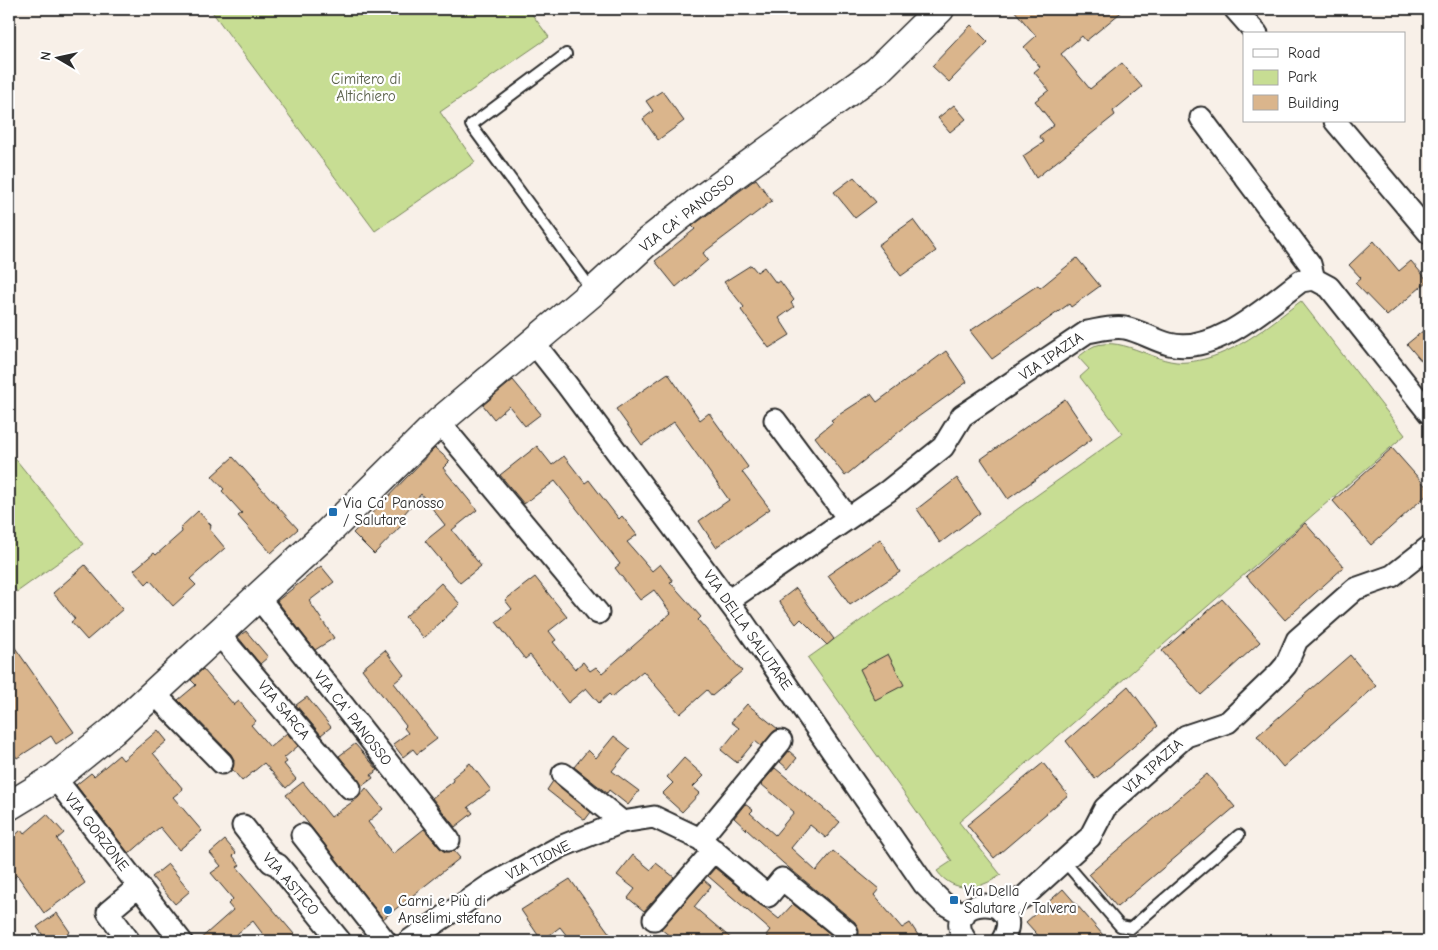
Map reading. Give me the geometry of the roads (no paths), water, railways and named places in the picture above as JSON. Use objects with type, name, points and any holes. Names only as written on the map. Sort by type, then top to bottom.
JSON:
[{"type":"street","name":"VIA CA' PANOSSO","points":[[9,806],[55,778],[113,731],[217,632],[326,534],[439,422],[593,292],[646,243],[703,198],[877,71],[940,9]]},
{"type":"street","points":[[1234,9],[1255,32]]},
{"type":"street","points":[[1200,118],[1310,264],[1314,278],[1329,287],[1429,413]]},
{"type":"street","points":[[1336,122],[1429,233]]},
{"type":"street","name":"VIA IPAZIA","points":[[728,601],[932,458],[943,446],[962,416],[1087,332],[1108,328],[1124,328],[1169,344],[1186,347],[1225,335],[1300,281],[1314,278]]},
{"type":"street","name":"VIA DELLA SALUTARE","points":[[533,342],[573,392],[728,601],[924,884],[943,903],[964,915]]},
{"type":"street","points":[[775,420],[848,518]]},
{"type":"street","points":[[439,422],[598,613]]},
{"type":"street","name":"VIA IPAZIA","points":[[1001,911],[1025,896],[1090,837],[1105,808],[1186,736],[1228,722],[1286,665],[1297,640],[1355,589],[1392,576],[1429,547]]},
{"type":"street","name":"VIA CA' PANOSSO","points":[[258,597],[449,840]]},
{"type":"street","name":"VIA SARCA","points":[[217,632],[350,788]]},
{"type":"street","points":[[153,692],[222,763]]},
{"type":"street","points":[[654,920],[781,741]]},
{"type":"street","points":[[563,774],[622,822]]},
{"type":"street","name":"VIA GORZONE","points":[[55,778],[181,941]]},
{"type":"street","name":"VIA TIONE","points":[[410,941],[489,886],[560,847],[622,822],[654,817],[707,844],[768,896],[782,879],[847,932]]},
{"type":"street","name":"VIA ASTICO","points":[[243,826],[271,862],[278,865],[340,941]]},
{"type":"street","points":[[302,835],[385,941]]},
{"type":"street","name":"VIA GORZONE","points":[[129,941],[108,912],[139,886]]},
{"type":"street","points":[[966,941],[961,930],[964,915],[974,905],[981,903],[995,906],[1001,911],[1007,926],[1002,941]]},
{"type":"lane","points":[[566,54],[471,125],[593,292]]},
{"type":"lane","points":[[1064,861],[1120,926],[1131,928],[1239,835]]},
{"type":"place","name":"Via Ca' Panosso / Salutare","points":[[333,512]]},
{"type":"place","name":"Via Della Salutare / Talvera","points":[[954,900]]},
{"type":"place","name":"Carni e Più di Anselimi stefano","points":[[388,910]]},
{"type":"park label","name":"Cimitero di Altichiero","points":[[366,88]]}]
